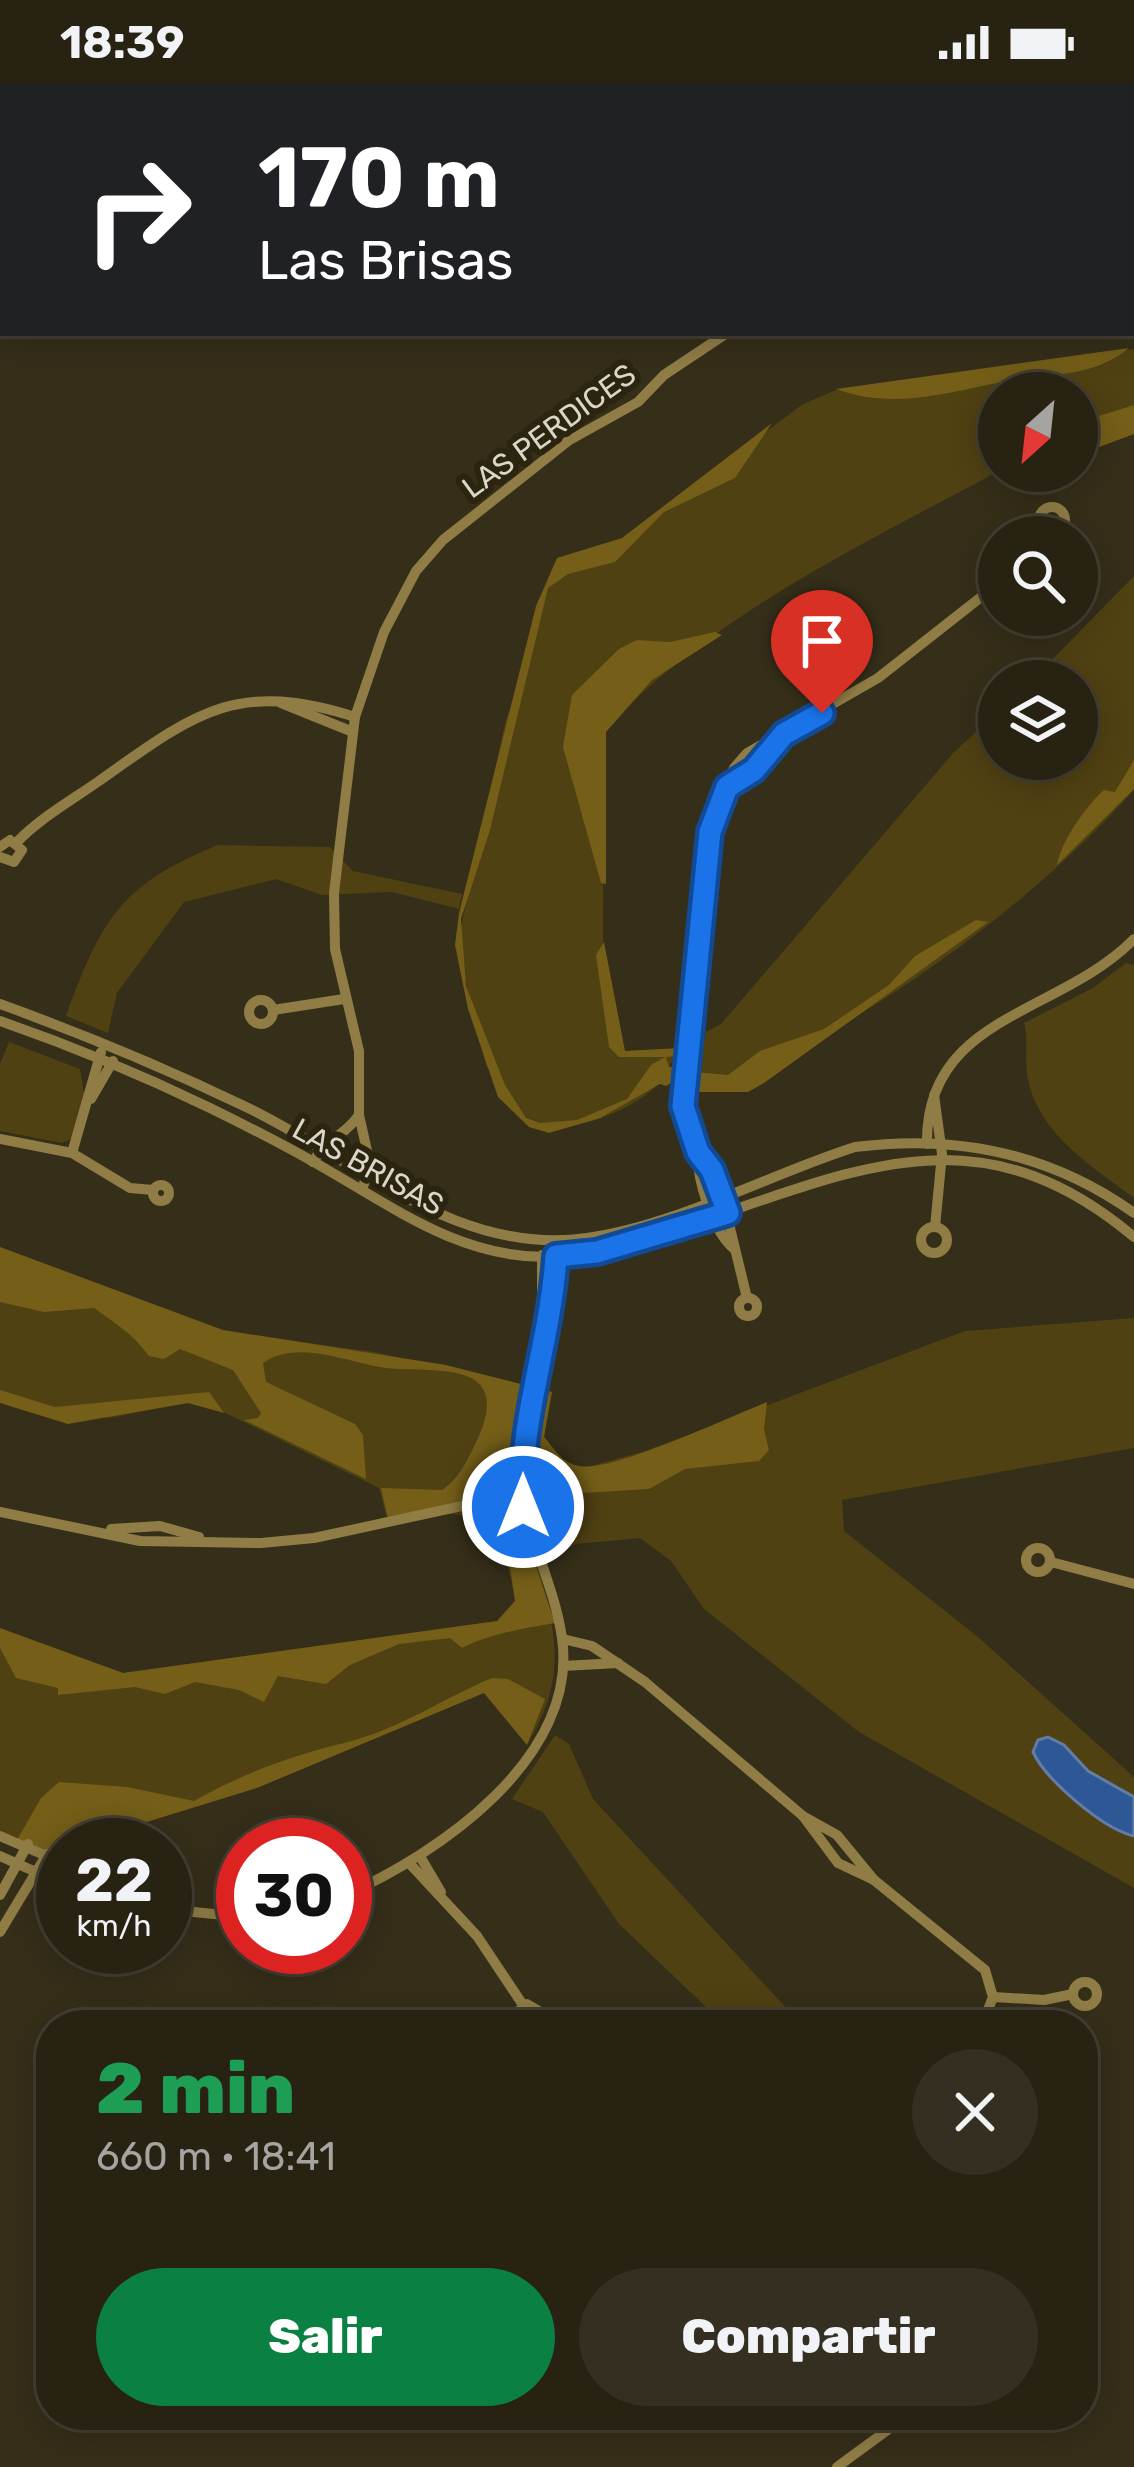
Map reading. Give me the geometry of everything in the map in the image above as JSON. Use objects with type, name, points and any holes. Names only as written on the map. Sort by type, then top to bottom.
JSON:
[{"type":"street","name":"LAS PERDICES","points":[[370,1174],[359,1115],[359,1051],[334,949],[334,893],[355,717],[396,606],[443,540],[568,441],[623,411],[664,375],[722,336]]},
{"type":"street","points":[[747,1298],[721,1215],[708,1200],[685,1114],[683,1072],[698,992],[708,849],[727,787],[747,753],[878,679],[978,600]]},
{"type":"street","points":[[17,842],[183,721],[232,704],[300,700],[355,717]]},
{"type":"street","points":[[278,701],[353,732]]},
{"type":"street","points":[[0,847],[8,840],[17,842],[22,850],[17,861],[0,857]]},
{"type":"street","points":[[935,1227],[936,1159],[927,1110],[950,1060],[981,1034],[1073,988],[1134,939]]},
{"type":"street","points":[[273,1010],[344,999]]},
{"type":"street","name":"LAS BRISAS","points":[[0,1004],[118,1050],[322,1146],[438,1216],[548,1240],[590,1238],[855,1147],[934,1141],[1046,1164],[1134,1213]]},
{"type":"street","name":"LAS BRISAS","points":[[0,1022],[99,1058],[314,1162],[438,1235],[549,1257],[597,1252],[850,1170],[936,1159],[996,1165],[1039,1178],[1084,1200],[1134,1237]]},
{"type":"street","points":[[72,1153],[104,1044]]},
{"type":"street","points":[[91,1099],[118,1050]]},
{"type":"street","points":[[314,1162],[322,1146],[346,1132],[359,1115]]},
{"type":"street","points":[[0,1138],[72,1153],[130,1188],[153,1190]]},
{"type":"street","points":[[698,1152],[722,1195],[721,1215]]},
{"type":"street","points":[[362,1190],[370,1174]]},
{"type":"street","points":[[372,1881],[416,1861],[472,1817],[538,1744],[562,1666],[562,1639],[522,1492],[524,1442],[550,1305],[542,1291],[548,1240]]},
{"type":"street","points":[[0,1511],[101,1531],[160,1526],[202,1539],[261,1544],[314,1538],[522,1492]]},
{"type":"street","points":[[465,1507],[523,1507]]},
{"type":"street","points":[[1051,1562],[1134,1584]]},
{"type":"street","points":[[562,1639],[592,1646],[618,1663],[802,1816],[852,1848],[874,1880]]},
{"type":"street","points":[[562,1666],[618,1663]]},
{"type":"street","points":[[802,1816],[838,1863],[874,1880],[986,1970],[993,1997],[988,2010]]},
{"type":"street","points":[[0,1836],[36,1848]]},
{"type":"street","points":[[0,1895],[28,1844]]},
{"type":"street","points":[[0,1856],[36,1876]]},
{"type":"street","points":[[416,1861],[523,2005],[536,2010]]},
{"type":"street","points":[[0,1932],[36,1880]]},
{"type":"street","points":[[993,1997],[1044,2000],[1072,1994]]},
{"type":"street","points":[[519,2010],[523,2005]]},
{"type":"street","points":[[837,2467],[888,2430]]},
{"type":"shaded area","points":[[1129,348],[1102,364],[1070,372],[978,372],[978,387],[924,397],[880,398],[836,389]]},
{"type":"shaded area","points":[[1134,349],[1134,434],[1098,447],[1098,372],[978,372],[978,482],[842,555],[740,617],[691,652],[604,731],[603,943],[624,1051],[678,1049],[659,1083],[616,1112],[561,1128],[529,1126],[486,1065],[457,946],[505,724],[557,558],[622,539],[803,404],[836,390]]},
{"type":"shaded area","points":[[1134,405],[1134,434],[1098,447],[1098,416]]},
{"type":"shaded area","points":[[772,423],[735,478],[664,512],[615,562],[568,574],[548,588],[490,830],[461,919],[466,986],[505,1085],[526,1118],[540,1123],[577,1120],[627,1099],[651,1065],[665,1057],[619,1057],[609,1047],[596,955],[604,942],[625,1051],[680,1048],[678,1056],[666,1057],[669,1067],[678,1067],[675,1081],[666,1086],[660,1084],[600,1118],[549,1133],[529,1127],[498,1097],[468,1009],[455,945],[459,913],[536,606],[557,558],[622,538]]},
{"type":"shaded area","points":[[1134,576],[1134,790],[1065,860],[948,956],[808,1044],[695,1091],[706,1032],[721,1024],[954,752],[978,730],[978,780],[1098,780],[1098,660],[1052,660],[1075,636],[1098,636],[1098,613]]},
{"type":"shaded area","points":[[715,632],[722,635],[652,680],[606,732],[606,884],[601,883],[563,747],[572,695],[619,649],[637,640],[670,642]]},
{"type":"shaded area","points":[[1134,760],[1134,789],[1057,865],[1083,814],[1104,790],[1115,792]]},
{"type":"shaded area","points":[[218,845],[330,847],[353,871],[462,894],[459,909],[392,892],[322,895],[276,879],[184,902],[117,993],[108,1033],[66,1016],[91,955],[118,910],[157,875]]},
{"type":"shaded area","points":[[976,920],[988,922],[764,1083],[748,1092],[693,1092],[693,1072],[728,1075],[760,1051],[824,1029],[889,985],[915,956]]},
{"type":"shaded area","points":[[1126,963],[1134,965],[1134,1198],[1070,1148],[1044,1117],[1028,1080],[1024,1023],[1093,988]]},
{"type":"shaded area","points":[[9,1042],[80,1069],[85,1099],[71,1139],[62,1143],[0,1131],[0,1064]]},
{"type":"shaded area","points":[[0,1247],[223,1331],[374,1352],[551,1392],[544,1436],[563,1461],[584,1468],[645,1451],[965,1331],[1134,1318],[1134,1448],[842,1500],[844,1531],[978,1637],[1134,1777],[1134,1888],[859,1732],[704,1609],[671,1561],[640,1538],[576,1544],[537,1562],[555,1654],[549,1696],[528,1743],[485,1692],[256,1788],[154,1818],[36,1818],[36,1841],[0,1835],[0,1629],[123,1673],[498,1621],[515,1601],[501,1548],[476,1521],[438,1512],[386,1515],[379,1488],[211,1406],[185,1403],[109,1418],[0,1402]]},
{"type":"shaded area","points":[[0,1247],[223,1330],[446,1365],[552,1392],[544,1437],[563,1459],[579,1466],[643,1453],[767,1402],[764,1429],[769,1450],[759,1461],[685,1469],[649,1489],[565,1494],[528,1485],[388,1519],[381,1488],[442,1490],[464,1466],[487,1410],[485,1392],[475,1380],[305,1352],[263,1363],[266,1382],[355,1424],[363,1435],[366,1479],[244,1420],[261,1413],[233,1370],[180,1349],[164,1359],[149,1356],[94,1308],[44,1312],[0,1302]]},
{"type":"shaded area","points":[[0,1390],[55,1407],[209,1392],[224,1413],[188,1403],[68,1424],[0,1403]]},
{"type":"shaded area","points":[[527,1540],[555,1623],[495,1635],[462,1648],[450,1638],[399,1644],[350,1665],[326,1684],[278,1676],[264,1702],[239,1690],[195,1682],[165,1694],[135,1687],[58,1695],[58,1688],[16,1678],[0,1648],[0,1628],[123,1673],[497,1621],[515,1601],[509,1559]]},
{"type":"shaded area","points":[[492,1678],[508,1679],[545,1699],[527,1745],[484,1693],[257,1788],[160,1818],[36,1818],[36,1850],[17,1840],[41,1798],[59,1782],[127,1787],[194,1801],[269,1766],[385,1729]]},
{"type":"shaded area","points":[[555,1735],[569,1744],[593,1799],[788,2010],[709,2010],[619,1924],[543,1812],[512,1799]]},
{"type":"water","points":[[1048,1737],[1064,1745],[1088,1771],[1134,1797],[1134,1836],[1092,1814],[1050,1776],[1033,1752],[1038,1740]]},
{"type":"route","points":[[523,1507],[524,1442],[549,1327],[556,1256],[597,1252],[728,1213],[712,1170],[698,1152],[683,1106],[683,1072],[698,992],[710,832],[727,787],[754,770],[784,734],[822,713]]}]
